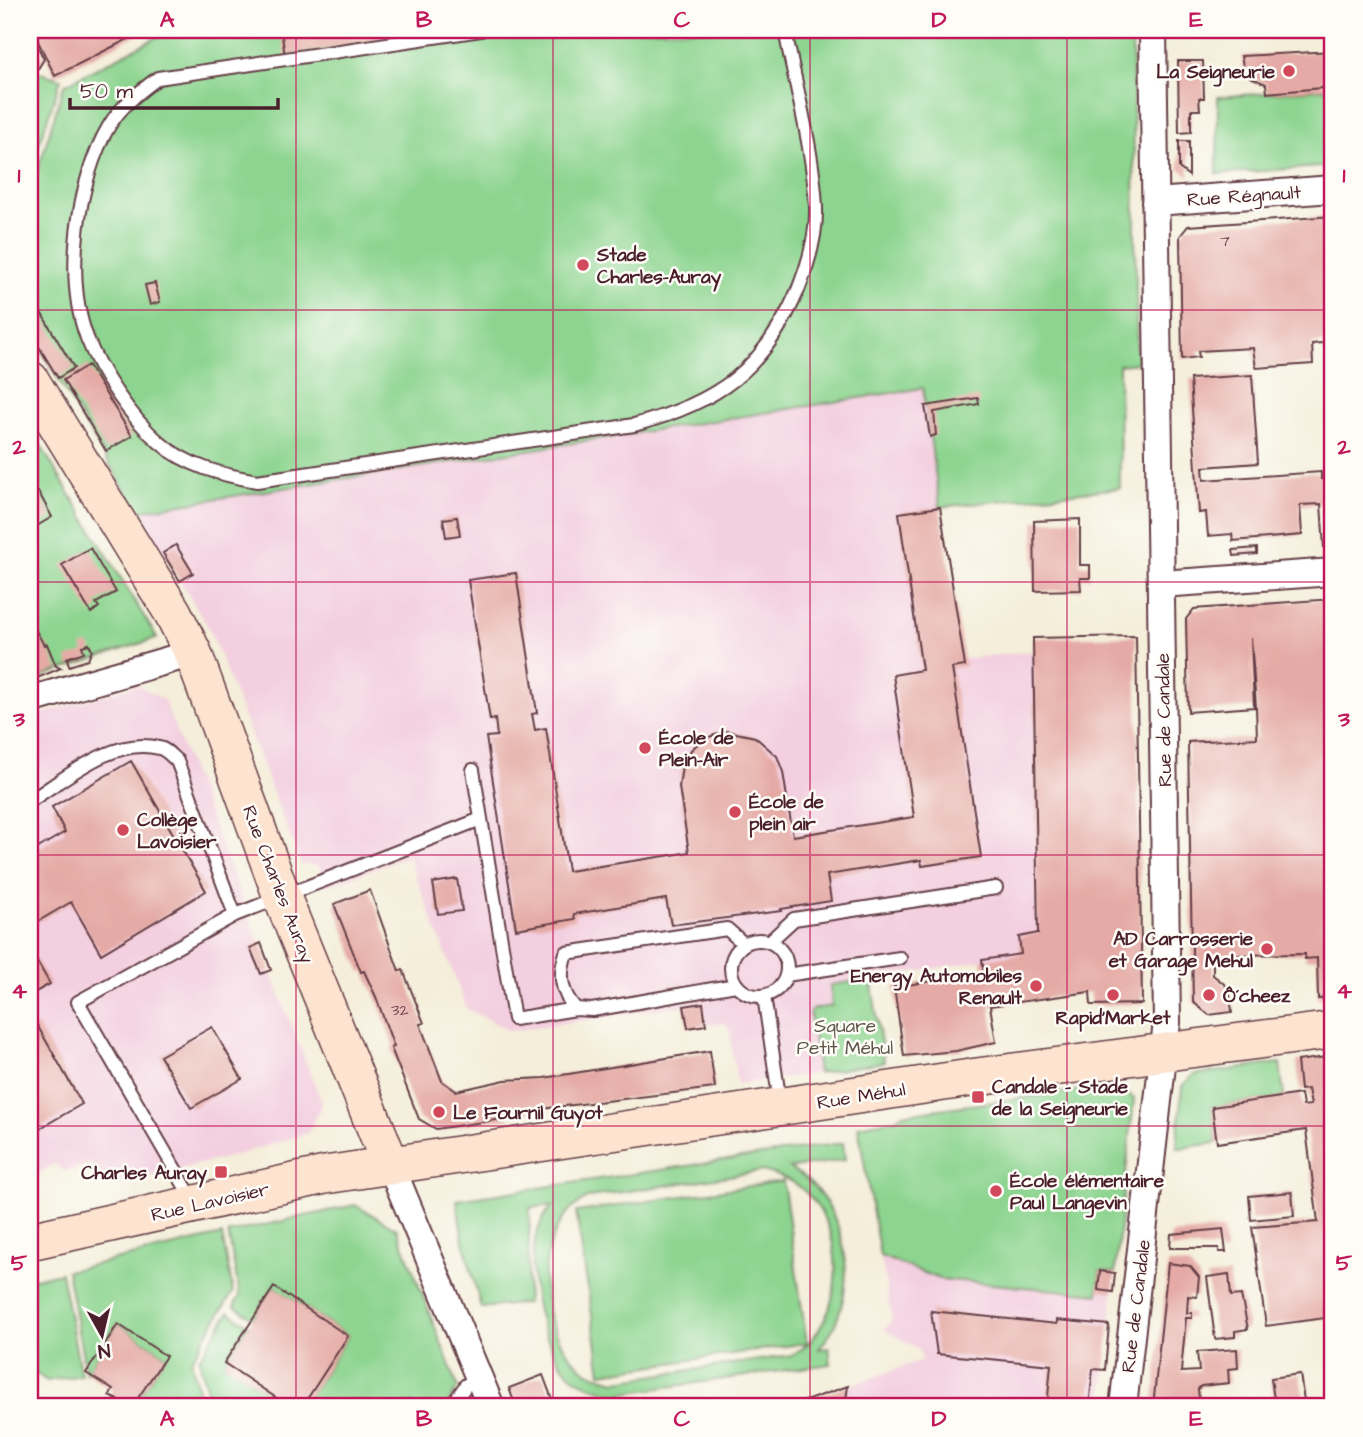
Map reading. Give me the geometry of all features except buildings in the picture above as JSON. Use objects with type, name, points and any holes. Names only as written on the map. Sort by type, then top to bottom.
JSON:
[{"type":"street","name":"Rue de Candale","points":[[1123,1407],[1167,1022],[1153,30]]},
{"type":"street","name":"Rue Régnault","points":[[1154,202],[1333,189]]},
{"type":"street","name":"Rue Charles Auray","points":[[30,380],[173,613],[192,653],[282,897],[491,1407]]},
{"type":"street","points":[[1161,584],[1333,572]]},
{"type":"street","points":[[30,700],[192,653]]},
{"type":"street","name":"Rue Méhul","points":[[391,1166],[780,1107],[1333,1030]]},
{"type":"street","name":"Rue Lavoisier","points":[[30,1241],[325,1175],[391,1166]]},
{"type":"lane","points":[[481,30],[158,78],[133,96],[110,125],[87,172],[77,230],[76,280],[86,337],[125,405],[160,443],[212,473],[257,481],[634,425],[679,413],[713,394],[755,363],[785,321],[808,266],[816,209],[806,135],[785,30]]},
{"type":"lane","points":[[30,800],[107,754],[134,745],[162,748],[177,761],[235,915]]},
{"type":"lane","points":[[474,770],[514,1019],[576,1009],[592,1010],[736,985]]},
{"type":"lane","points":[[195,1205],[78,1002],[235,915],[481,819]]},
{"type":"lane","points":[[769,942],[794,919],[996,888]]},
{"type":"lane","points":[[576,1009],[569,1002],[561,979],[566,953],[727,929],[744,944]]},
{"type":"lane","points":[[761,940],[769,942],[782,952],[786,975],[780,986],[764,996],[751,995],[736,985],[731,963],[744,944],[761,940]]},
{"type":"lane","points":[[786,975],[900,958]]},
{"type":"lane","points":[[764,996],[780,1107]]},
{"type":"lane","points":[[451,1407],[466,1385],[479,1378]]},
{"type":"shaded area","name":"École de Plein-Air","points":[[923,388],[963,659],[1033,651],[1038,933],[1019,937],[1021,954],[830,985],[833,1006],[813,1009],[810,1013],[818,1073],[737,1084],[729,1027],[723,1023],[706,1025],[703,1003],[510,1031],[467,1009],[408,856],[327,886],[319,865],[301,865],[210,630],[138,511]]},
{"type":"shaded area","name":"Collège Lavoisier","points":[[137,685],[164,700],[322,1103],[308,1133],[233,1156],[109,1186],[92,1163],[65,1171],[54,1164],[30,1178],[30,717]]},
{"type":"shaded area","name":"École élémentaire Paul Langevin","points":[[1119,1085],[1134,1099],[1101,1407],[845,1407],[848,1386],[922,1360],[919,1350],[885,1330],[892,1320],[858,1126],[896,1119],[903,1114]]},
{"type":"green space","name":"Stade Charles-Auray","points":[[171,30],[194,30],[196,33],[202,30],[1132,30],[1137,363],[1119,365],[1120,488],[940,507],[923,388],[138,511],[30,333],[30,196],[64,85]]},
{"type":"green space","points":[[30,70],[61,79],[30,170]]},
{"type":"green space","points":[[1333,88],[1333,166],[1217,174],[1218,97]]},
{"type":"green space","points":[[30,428],[157,638],[37,678],[30,665]]},
{"type":"green space","name":"Square Petit Méhul","points":[[871,979],[884,1062],[818,1073],[810,1013],[813,1009],[832,1006],[830,985]]},
{"type":"green space","points":[[1280,1063],[1284,1097],[1212,1107],[1217,1143],[1177,1148],[1182,1086],[1193,1075]]},
{"type":"green space","name":"École élémentaire Paul Langevin","points":[[1119,1085],[1134,1099],[1115,1273],[1100,1271],[1098,1294],[940,1279],[880,1256],[858,1126],[896,1119],[903,1114]]},
{"type":"green space","points":[[843,1143],[845,1160],[789,1168],[810,1183],[826,1203],[838,1226],[844,1251],[846,1278],[842,1304],[833,1328],[819,1349],[829,1348],[831,1364],[617,1394],[591,1386],[573,1377],[556,1356],[539,1313],[534,1289],[535,1242],[542,1222],[553,1205],[530,1208],[527,1303],[481,1308],[462,1236],[457,1200]],"holes":[[[762,1171],[797,1185],[814,1202],[826,1223],[834,1247],[836,1272],[832,1297],[824,1320],[811,1340],[793,1355],[617,1381],[582,1368],[565,1349],[555,1331],[545,1291],[549,1249],[556,1230],[569,1211],[589,1197]]]},
{"type":"green space","points":[[783,1181],[807,1343],[601,1373],[576,1212]]},
{"type":"green space","points":[[355,1205],[397,1229],[458,1387],[445,1407],[416,1407],[411,1404],[408,1407],[302,1407],[348,1336],[274,1287],[253,1318],[234,1306],[240,1296],[228,1233]]},
{"type":"green space","points":[[222,1235],[233,1292],[191,1360],[202,1407],[132,1407],[166,1356],[118,1324],[86,1373],[67,1271]]},
{"type":"green space","points":[[61,1273],[81,1375],[47,1381],[30,1369],[30,1279]]},
{"type":"green space","points":[[229,1312],[249,1325],[224,1363],[281,1401],[247,1407],[211,1407],[199,1359]]},
{"type":"place","name":"La Seigneurie","points":[[1289,71]]},
{"type":"place","name":"Stade Charles-Auray","points":[[583,265]]},
{"type":"place","name":"École de Plein-Air","points":[[645,748]]},
{"type":"place","name":"École de plein air","points":[[735,812]]},
{"type":"place","name":"Collège Lavoisier","points":[[123,830]]},
{"type":"place","name":"AD Carrosserie et Garage Mehul","points":[[1267,949]]},
{"type":"place","name":"Energy Automobiles Renault","points":[[1036,986]]},
{"type":"place","name":"Rapid'Market","points":[[1113,995]]},
{"type":"place","name":"Ô´cheez","points":[[1209,995]]},
{"type":"place","name":"Candale - Stade de la Seigneurie","points":[[978,1097]]},
{"type":"place","name":"Le Fournil Guyot","points":[[439,1112]]},
{"type":"place","name":"Charles Auray","points":[[221,1172]]},
{"type":"place","name":"École élémentaire Paul Langevin","points":[[996,1191]]}]
